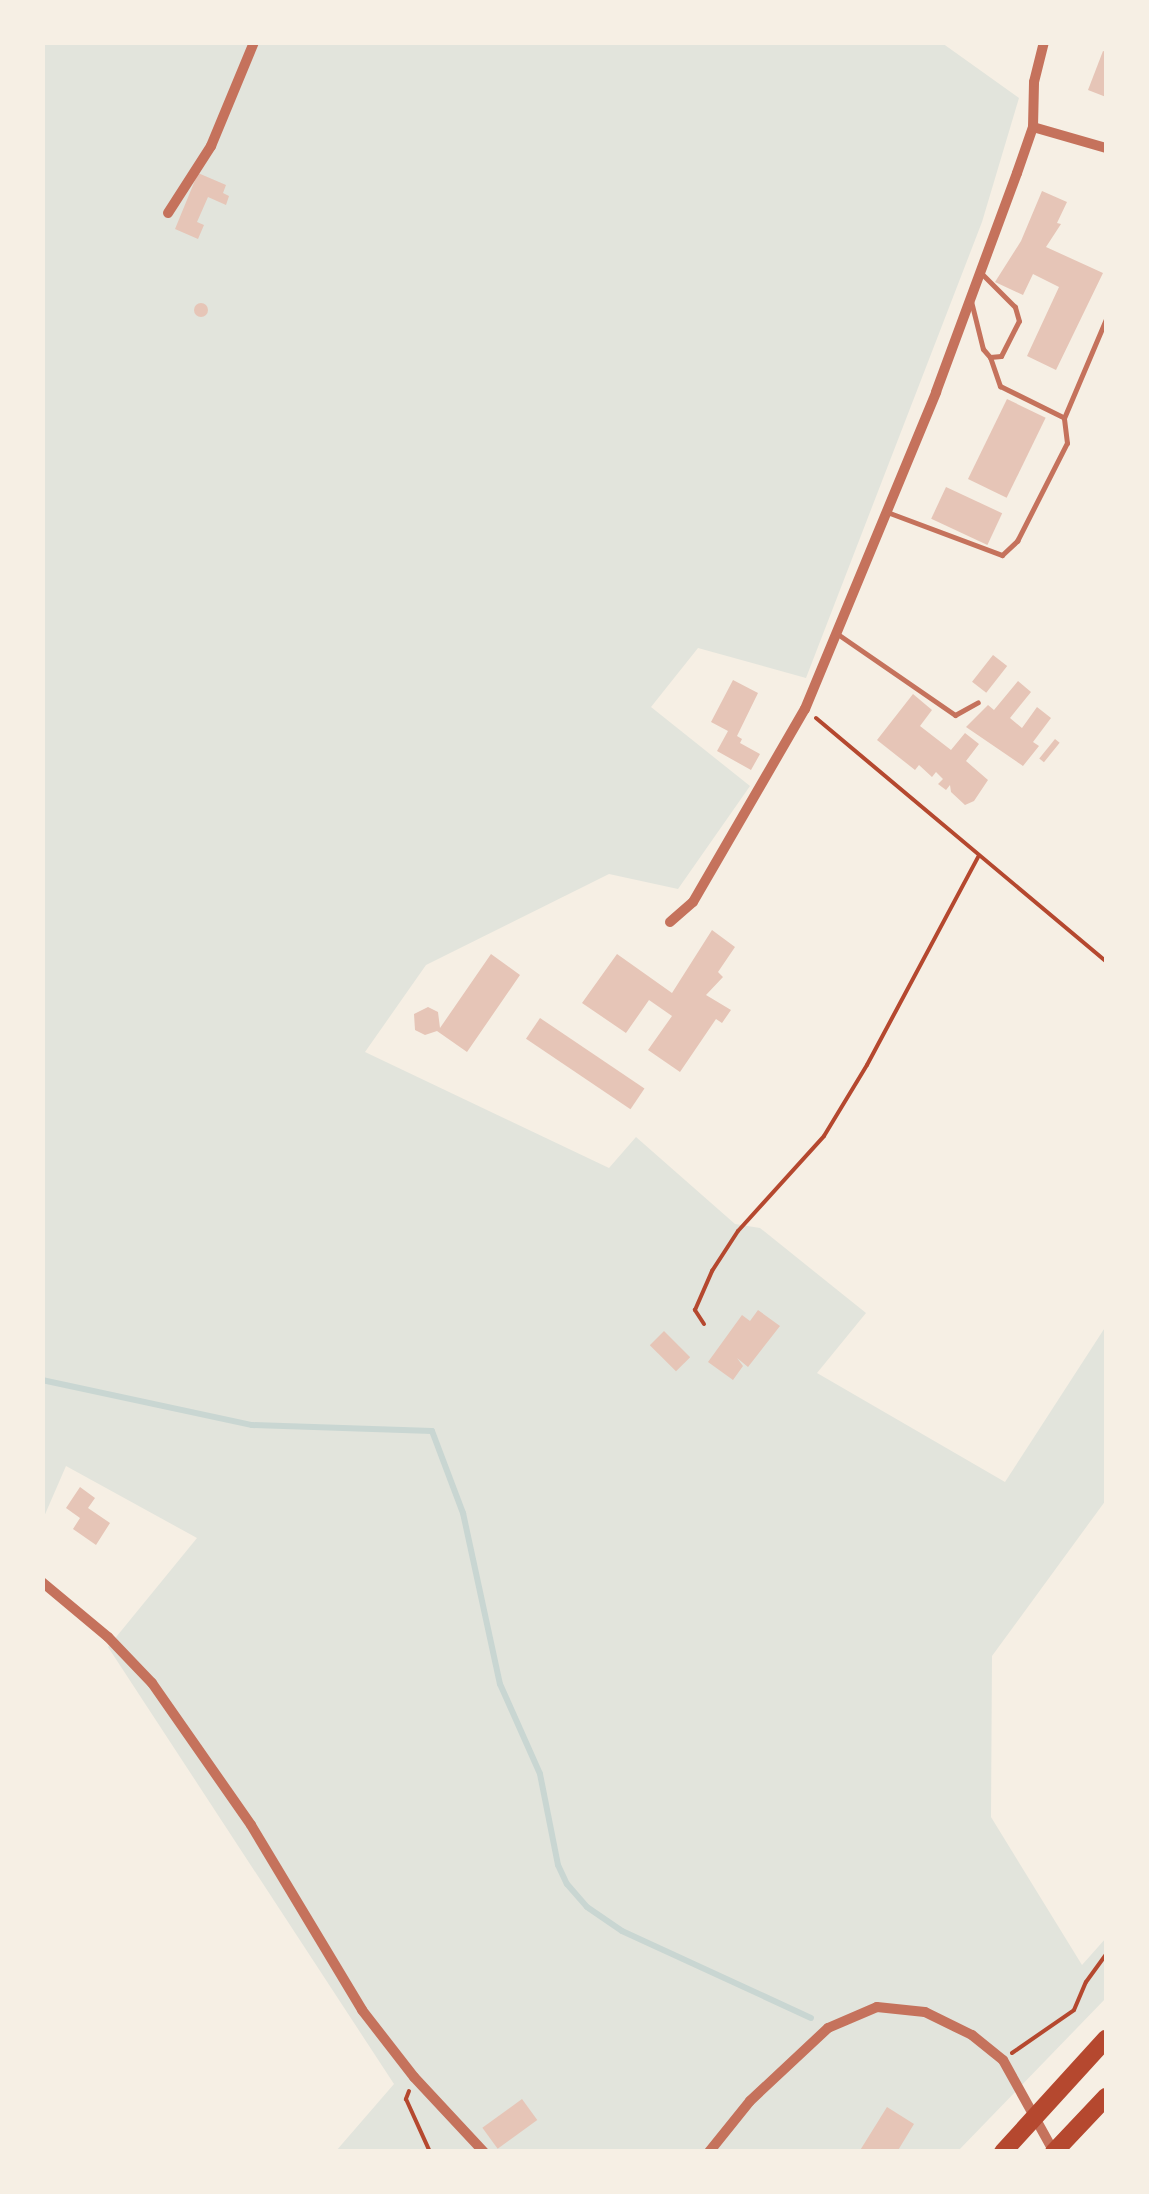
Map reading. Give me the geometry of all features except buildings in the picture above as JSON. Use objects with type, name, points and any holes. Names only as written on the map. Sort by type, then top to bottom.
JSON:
[{"type":"highway","points":[[1009,2145],[1106,2039]]},
{"type":"highway","points":[[1054,2152],[1106,2097]]},
{"type":"street","points":[[168,212],[211,146],[254,42]]},
{"type":"street","points":[[670,922],[693,902],[805,709],[970,298],[1033,126],[1034,82],[1044,42]]},
{"type":"street","points":[[1033,126],[1106,148]]},
{"type":"street","points":[[42,1582],[108,1637],[152,1683],[251,1825],[362,2010],[414,2077],[484,2152]]},
{"type":"street","points":[[709,2152],[750,2101],[828,2028],[878,2007],[925,2012],[972,2035],[1003,2060],[1054,2152]]},
{"type":"lane","points":[[980,272],[1015,307],[1019,321],[1001,356],[990,357]]},
{"type":"lane","points":[[970,298],[983,349],[990,357],[1000,386],[1064,418]]},
{"type":"lane","points":[[886,512],[1002,555],[1018,541],[1067,444],[1064,418],[1106,318]]},
{"type":"lane","points":[[836,634],[955,715],[978,702]]},
{"type":"path","points":[[805,709],[1106,961]]},
{"type":"path","points":[[704,1324],[695,1310],[712,1271],[738,1230],[824,1136],[978,856]]},
{"type":"path","points":[[1003,2060],[1074,2010],[1086,1982],[1106,1954]]},
{"type":"path","points":[[414,2077],[406,2099],[430,2152]]},
{"type":"shaded area","points":[[42,43],[942,43],[1019,98],[982,222],[806,678],[698,648],[651,707],[750,786],[678,889],[609,874],[426,965],[365,1052],[609,1168],[636,1137],[735,1224],[760,1228],[866,1313],[817,1373],[1005,1482],[1106,1326],[1106,1500],[992,1656],[991,1817],[1082,1965],[1106,1938],[1106,1998],[958,2151],[336,2151],[394,2084],[108,1647],[197,1538],[66,1466],[43,1519]]},
{"type":"waterway","points":[[42,1380],[252,1425],[432,1431],[463,1513],[500,1684],[540,1774],[558,1865],[567,1884],[587,1907],[622,1931],[811,2018]]}]
